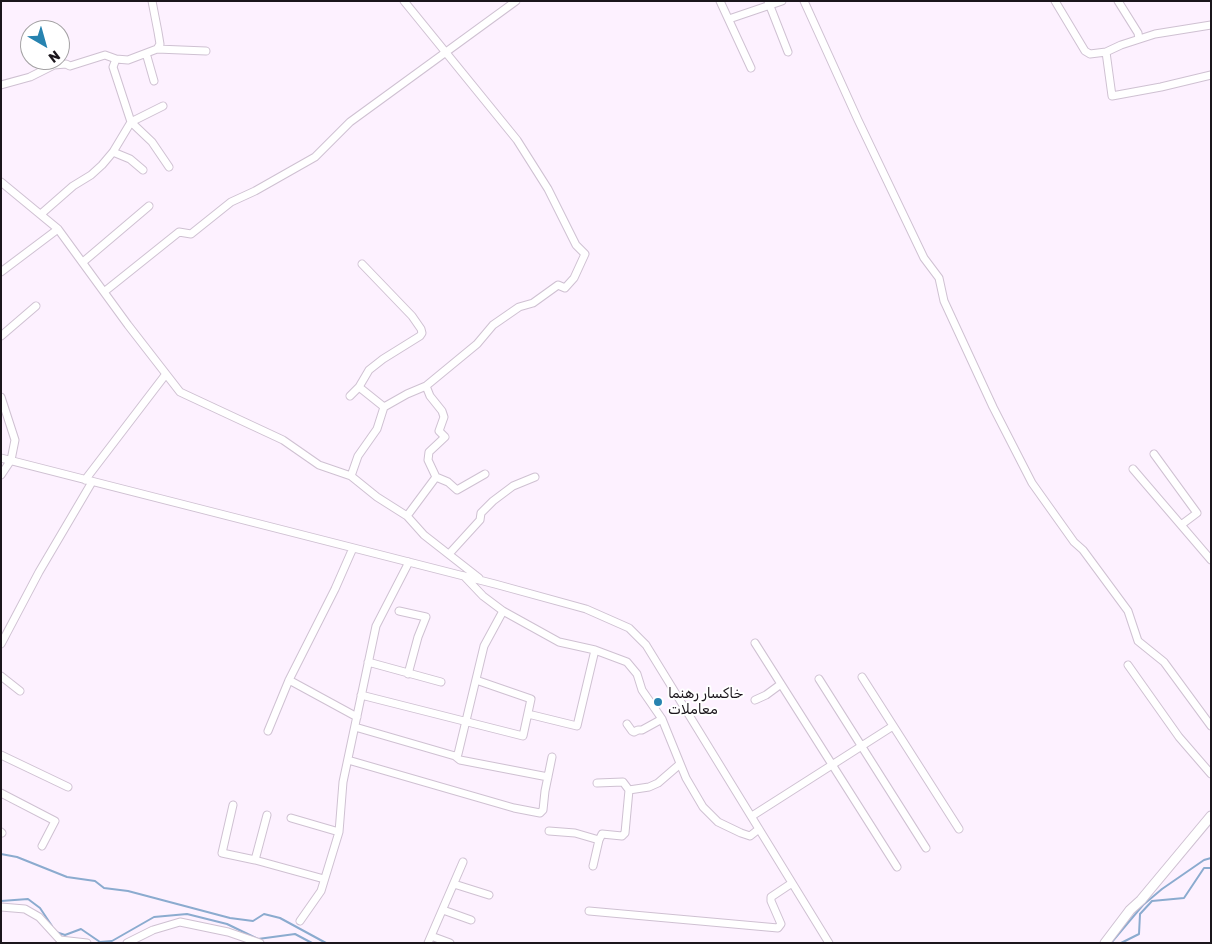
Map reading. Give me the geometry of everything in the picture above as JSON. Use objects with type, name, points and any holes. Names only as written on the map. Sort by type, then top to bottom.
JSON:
[{"type":"main road","points":[[1105,943],[1130,910],[1141,900],[1211,816]]},
{"type":"street","points":[[152,1],[160,44],[157,49]]},
{"type":"street","points":[[351,476],[358,456],[377,428],[384,407],[426,386],[477,344],[493,326],[519,306],[534,302],[558,285],[565,288],[574,278],[585,254],[576,244],[548,188],[517,140],[404,1]]},
{"type":"street","points":[[104,292],[179,232],[191,234],[231,202],[255,191],[316,157],[350,122],[516,1]]},
{"type":"street","points":[[720,1],[751,68]]},
{"type":"street","points":[[729,19],[769,3],[782,1]]},
{"type":"street","points":[[804,1],[924,258],[939,278],[944,301],[993,407],[1032,483],[1074,542],[1083,550],[1128,611],[1138,641],[1164,662],[1211,726]]},
{"type":"street","points":[[1055,1],[1085,51],[1090,54],[1106,52],[1155,34],[1211,25]]},
{"type":"street","points":[[1118,1],[1138,33],[1139,39]]},
{"type":"street","points":[[769,3],[788,52]]},
{"type":"street","points":[[1,85],[30,77],[54,64],[70,66],[105,55],[116,59],[128,60],[157,49],[206,51]]},
{"type":"street","points":[[1106,52],[1112,96],[1211,75]]},
{"type":"street","points":[[146,53],[154,81]]},
{"type":"street","points":[[116,59],[113,67],[131,122],[152,142],[169,167]]},
{"type":"street","points":[[41,214],[73,186],[91,176],[102,165],[113,152],[131,122],[163,106]]},
{"type":"street","points":[[113,152],[130,159],[143,170]]},
{"type":"street","points":[[1,182],[58,229],[180,392],[282,440],[320,465],[351,476],[377,497],[407,516],[424,535],[482,581]]},
{"type":"street","points":[[83,262],[148,206]]},
{"type":"street","points":[[1,272],[58,229]]},
{"type":"street","points":[[350,396],[359,387],[369,370],[422,333],[412,316],[362,264]]},
{"type":"street","points":[[1,336],[36,306]]},
{"type":"street","points":[[1,644],[89,481],[166,374]]},
{"type":"street","points":[[426,386],[430,396],[442,411],[444,417],[439,430],[445,437],[429,452],[428,460],[436,477],[448,482],[457,490],[485,474]]},
{"type":"street","points":[[359,387],[384,407]]},
{"type":"street","points":[[1,397],[15,440],[11,460],[1,475]]},
{"type":"street","points":[[1154,454],[1197,513],[1181,525]]},
{"type":"street","points":[[1,458],[464,576],[586,610],[629,628],[646,645],[828,943]]},
{"type":"street","points":[[1133,468],[1211,560]]},
{"type":"street","points":[[407,516],[436,477]]},
{"type":"street","points":[[449,554],[481,519],[481,512],[493,501],[506,490],[535,477]]},
{"type":"street","points":[[268,731],[289,680],[335,589],[353,548]]},
{"type":"street","points":[[300,921],[321,891],[339,832],[343,782],[376,626],[409,562]]},
{"type":"street","points":[[464,576],[483,596],[502,611],[559,642],[595,650],[627,662],[637,674],[642,690],[662,719],[686,778],[703,807],[718,822],[740,833],[750,836],[760,829]]},
{"type":"street","points":[[399,611],[426,617],[418,637],[408,674]]},
{"type":"street","points":[[455,756],[458,754],[484,646],[502,611]]},
{"type":"street","points":[[755,643],[898,867]]},
{"type":"street","points":[[528,714],[577,726],[595,650]]},
{"type":"street","points":[[368,662],[441,682]]},
{"type":"street","points":[[1128,665],[1179,737],[1211,774]]},
{"type":"street","points":[[1,676],[20,691]]},
{"type":"street","points":[[862,677],[959,829]]},
{"type":"street","points":[[819,679],[926,848]]},
{"type":"street","points":[[289,680],[357,717]]},
{"type":"street","points":[[361,695],[522,736],[531,698],[476,680]]},
{"type":"street","points":[[755,700],[766,695],[781,684]]},
{"type":"street","points":[[627,724],[634,732],[642,730],[662,719]]},
{"type":"street","points":[[752,816],[893,726]]},
{"type":"street","points":[[354,727],[455,756],[460,760],[548,777]]},
{"type":"street","points":[[1,755],[68,787]]},
{"type":"street","points":[[348,760],[514,808],[540,812],[543,810],[552,757]]},
{"type":"street","points":[[629,790],[658,783],[680,764]]},
{"type":"street","points":[[593,866],[599,840],[603,833],[624,835],[629,790],[624,782],[597,782]]},
{"type":"street","points":[[1,793],[55,820],[42,846]]},
{"type":"street","points":[[233,805],[222,852],[324,880]]},
{"type":"street","points":[[255,860],[267,816]]},
{"type":"street","points":[[291,818],[339,832]]},
{"type":"street","points":[[549,831],[575,834],[599,840]]},
{"type":"street","points":[[450,943],[429,940],[463,862]]},
{"type":"street","points":[[589,911],[778,928],[781,924],[771,897],[792,883]]},
{"type":"street","points":[[454,884],[489,895]]},
{"type":"street","points":[[1,907],[25,909],[39,917],[60,940],[88,943]]},
{"type":"street","points":[[443,910],[471,920]]},
{"type":"street","points":[[127,943],[153,930],[180,922],[228,932],[260,943]]},
{"type":"waterway","points":[[1,854],[17,857],[67,877],[95,881],[104,888],[128,891],[230,918],[253,921],[264,914],[280,918],[326,943]]},
{"type":"waterway","points":[[1111,943],[1143,905],[1162,889],[1204,860],[1211,858]]},
{"type":"waterway","points":[[1121,943],[1139,934],[1140,914],[1152,901],[1184,898],[1204,868],[1211,868]]},
{"type":"waterway","points":[[1,901],[28,899],[40,908],[52,926]]},
{"type":"waterway","points":[[56,932],[65,935],[81,929],[100,942],[112,941],[154,917],[187,914],[227,924],[258,939],[295,934],[312,943]]},
{"type":"waterway","points":[[331,943],[339,943]]},
{"type":"place","name":"خاکسار رهنما معاملات","points":[[658,702]]}]
